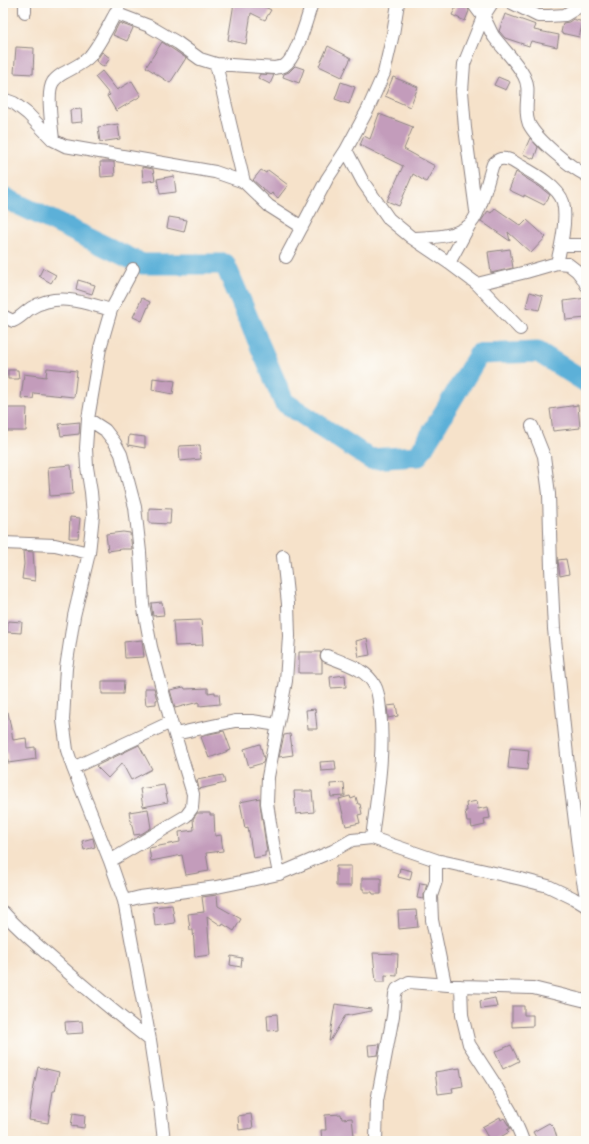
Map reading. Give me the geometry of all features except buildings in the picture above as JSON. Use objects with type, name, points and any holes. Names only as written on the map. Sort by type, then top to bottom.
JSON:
[{"type":"street","points":[[53,140],[49,105],[52,83],[61,75],[80,65],[89,57],[98,45],[122,3]]},
{"type":"street","points":[[115,14],[149,26],[178,43],[200,59],[216,64],[275,68],[283,66],[292,57],[312,3]]},
{"type":"street","points":[[286,257],[327,179],[346,150],[368,109],[384,73],[398,3]]},
{"type":"street","points":[[472,3],[483,17],[495,37],[525,76],[528,85],[528,122],[533,130],[567,163],[586,175]]},
{"type":"street","points":[[477,216],[465,128],[462,91],[464,64],[483,17],[492,3]]},
{"type":"street","points":[[512,3],[538,16],[564,15],[585,3]]},
{"type":"street","points":[[216,64],[244,182]]},
{"type":"street","points":[[3,98],[14,103],[28,114],[53,140],[65,146],[215,172],[244,182],[269,206],[302,227]]},
{"type":"street","points":[[346,150],[363,182],[389,219],[412,238],[450,263],[477,284],[520,329]]},
{"type":"street","points":[[450,263],[469,226],[477,216],[492,164],[498,159],[508,158],[544,180],[559,195],[563,202],[564,215],[562,245],[557,263]]},
{"type":"street","points":[[412,238],[438,237],[455,233],[469,226]]},
{"type":"street","points":[[562,245],[586,245]]},
{"type":"street","points":[[477,284],[557,263],[568,264],[577,271],[586,285]]},
{"type":"street","points":[[133,269],[111,310],[100,348],[88,419],[86,448],[93,515],[89,552],[74,616],[66,668],[63,720],[67,750],[73,768],[110,861],[124,901],[150,1040],[164,1141]]},
{"type":"street","points":[[3,316],[13,321],[32,308],[47,301],[65,298],[79,300],[111,310]]},
{"type":"street","points":[[88,419],[105,430],[121,454],[135,506],[140,552],[143,604],[151,648],[173,728],[194,794],[192,808],[186,816],[110,861]]},
{"type":"street","points":[[532,426],[544,456],[549,494],[554,629],[568,765],[581,871],[586,897]]},
{"type":"street","points":[[3,543],[55,544],[89,552]]},
{"type":"street","points":[[279,874],[273,844],[268,803],[268,777],[286,681],[289,636],[288,604],[283,556]]},
{"type":"street","points":[[327,656],[364,673],[375,686],[379,698],[381,722],[380,764],[372,838]]},
{"type":"street","points":[[73,768],[173,728],[235,721],[252,721],[278,725]]},
{"type":"street","points":[[124,901],[217,887],[279,874],[333,851],[352,840],[372,838],[436,860],[548,886],[586,906]]},
{"type":"street","points":[[436,860],[436,881],[430,896],[432,920],[445,984]]},
{"type":"street","points":[[3,912],[38,946],[91,993],[150,1040]]},
{"type":"street","points":[[376,1141],[378,1101],[397,989],[409,982],[461,986],[533,988],[586,1001]]},
{"type":"street","points":[[461,986],[462,1015],[469,1044],[511,1112],[523,1141]]},
{"type":"waterway","points":[[3,197],[142,264],[225,264],[284,402],[370,459],[418,456],[479,354],[538,352],[586,382]]}]
